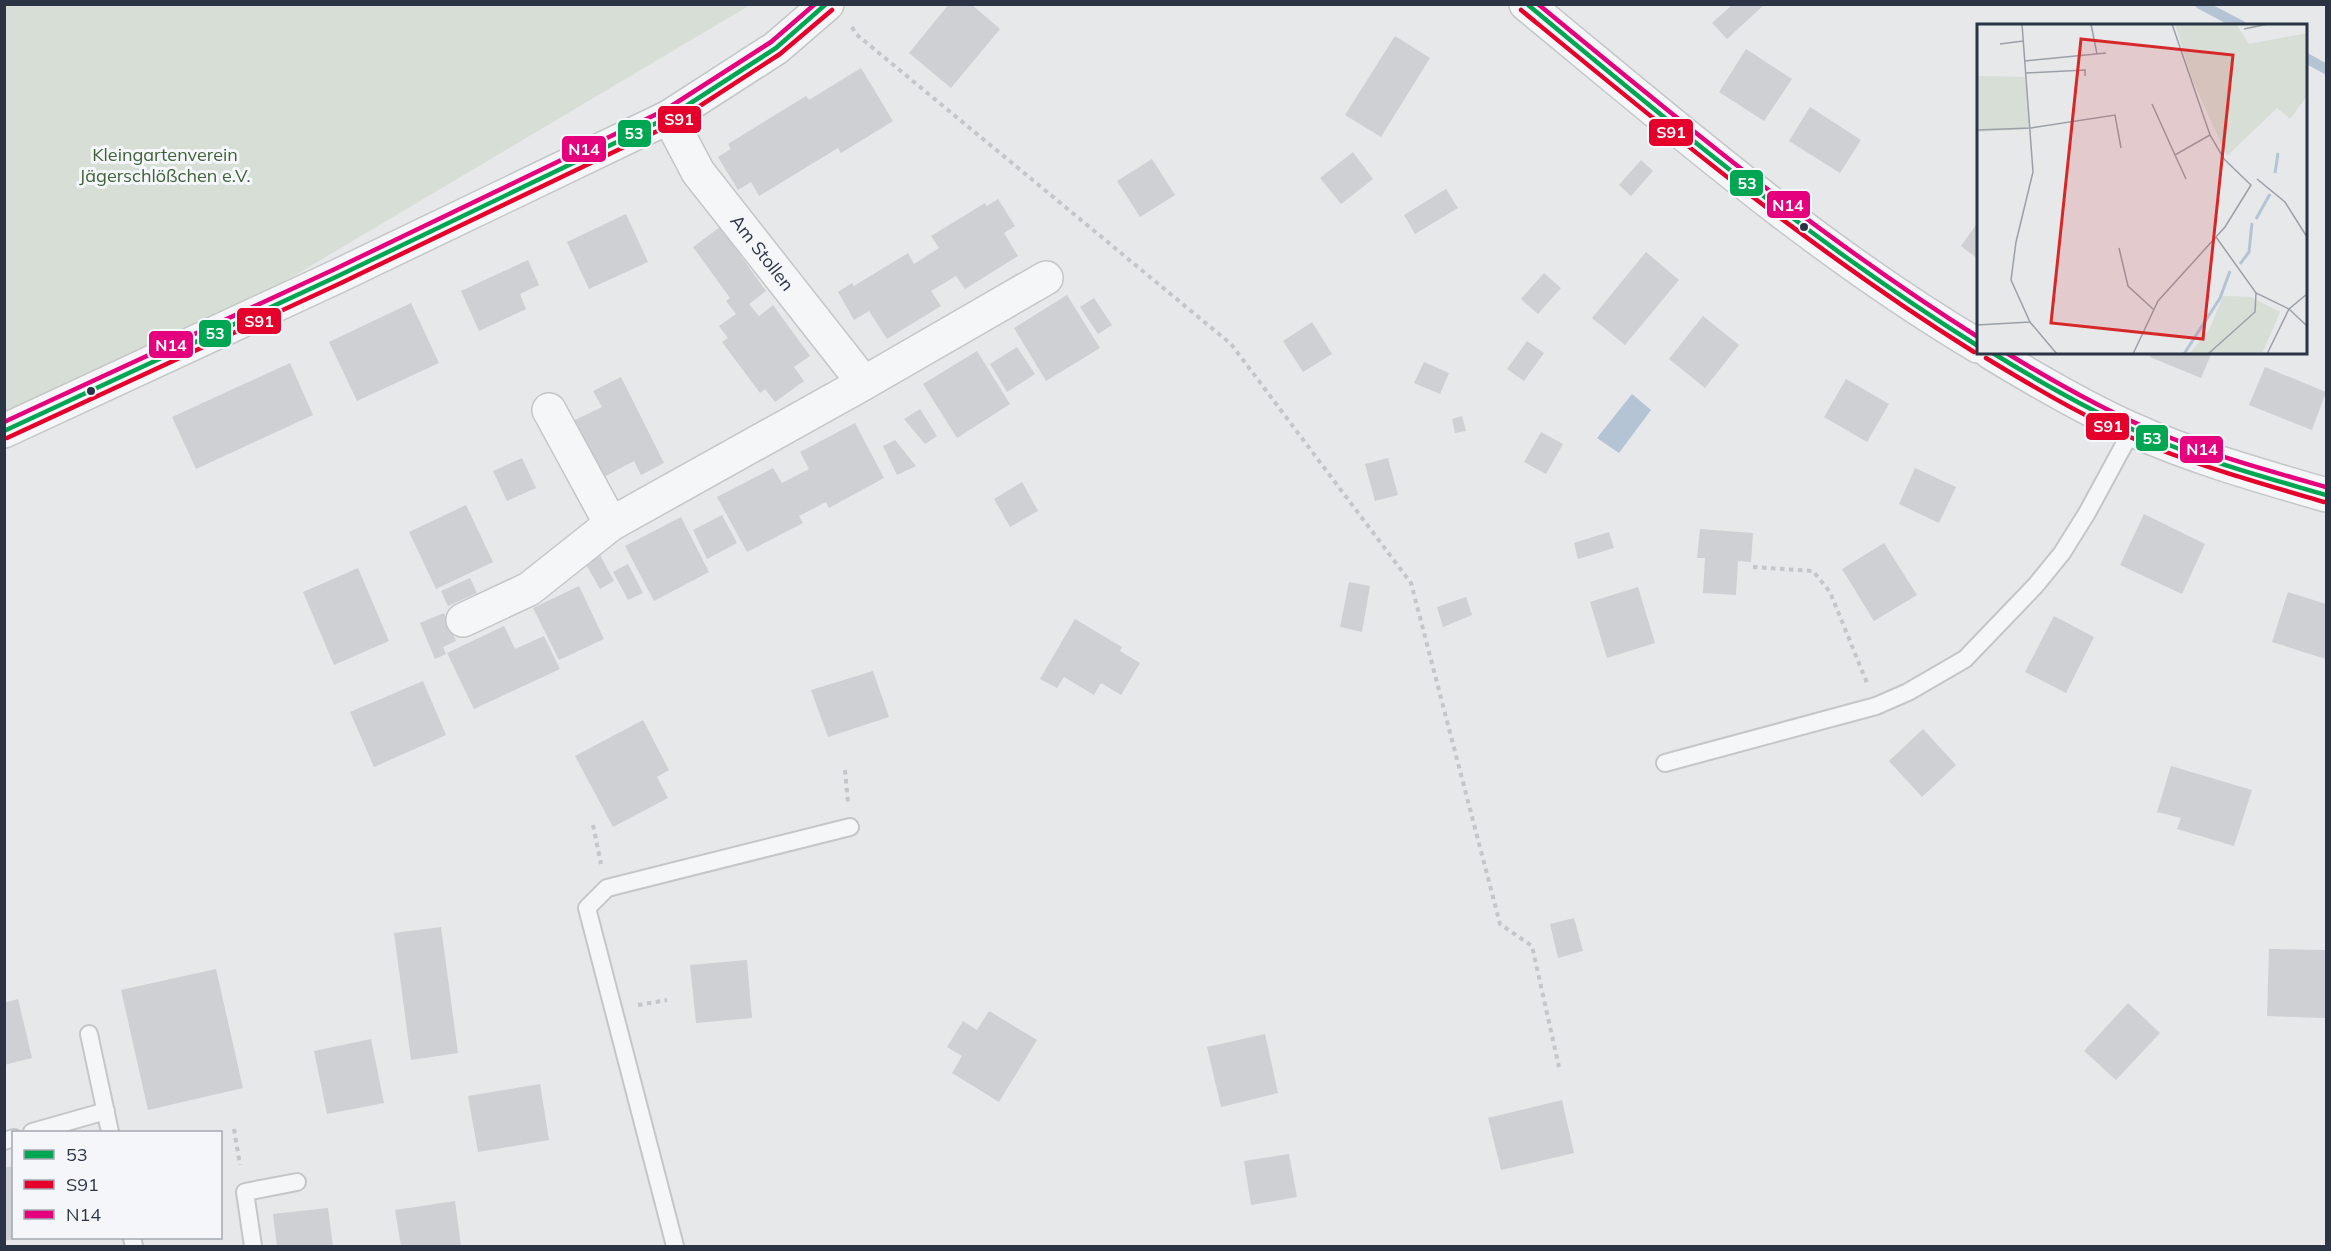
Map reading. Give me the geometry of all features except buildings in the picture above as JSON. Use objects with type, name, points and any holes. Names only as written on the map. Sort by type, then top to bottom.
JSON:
[{"type":"street","points":[[1526,4],[1754,191],[1904,298],[1977,345]]},
{"type":"street","points":[[4,430],[338,276],[669,117],[836,12]]},
{"type":"street","name":"Am Stollen","points":[[669,117],[698,172],[864,383]]},
{"type":"street","points":[[463,620],[530,589],[611,524],[864,383],[1046,278]]},
{"type":"street","points":[[1993,354],[2065,397],[2132,430],[2248,472],[2326,495]]},
{"type":"street","points":[[549,410],[611,524]]},
{"type":"lane","points":[[1665,763],[1876,706],[1908,692],[1965,659],[2036,585],[2062,553],[2087,513],[2132,430]]},
{"type":"lane","points":[[675,1246],[587,908],[607,888],[850,827]]},
{"type":"lane","points":[[89,1034],[110,1131]]},
{"type":"lane","points":[[36,1131],[106,1111]]},
{"type":"lane","points":[[253,1246],[245,1192],[297,1182]]},
{"type":"path","points":[[836,12],[856,34],[1231,344],[1411,583],[1500,924],[1532,946],[1559,1067]]},
{"type":"path","points":[[1753,567],[1813,571],[1830,592],[1876,706]]},
{"type":"path","points":[[593,825],[607,888]]},
{"type":"path","points":[[234,1129],[245,1192]]},
{"type":"green space","name":"Kleingartenverein Jägerschlößchen e.V.","points":[[5,5],[750,5],[228,315],[5,412]]},
{"type":"water","points":[[1632,394],[1651,410],[1619,453],[1597,438]]},
{"type":"waterway","points":[[2200,4],[2238,24]]},
{"type":"waterway","points":[[2307,59],[2326,69]]},
{"type":"transit line","name":"N14","points":[[4,422],[335,269],[665,110],[771,42],[815,4]]},
{"type":"transit line","name":"53","points":[[4,431],[338,276],[669,117],[776,48],[826,4]]},
{"type":"transit line","name":"53","points":[[1527,4],[1746,183],[1860,267],[1977,345]]},
{"type":"transit line","name":"N14","points":[[1538,4],[1808,220],[1977,336]]},
{"type":"transit line","name":"S91","points":[[7,438],[341,283],[672,124],[780,54],[832,10]]},
{"type":"transit line","name":"S91","points":[[1521,10],[1686,145],[1798,231],[1914,313],[1974,352]]},
{"type":"transit line","name":"53","points":[[1994,354],[2070,398],[2173,447],[2326,495]]},
{"type":"transit line","name":"N14","points":[[2008,354],[2079,395],[2156,432],[2262,469],[2326,487]]},
{"type":"transit line","name":"S91","points":[[1986,358],[2068,406],[2153,447],[2216,470],[2324,502]]}]
